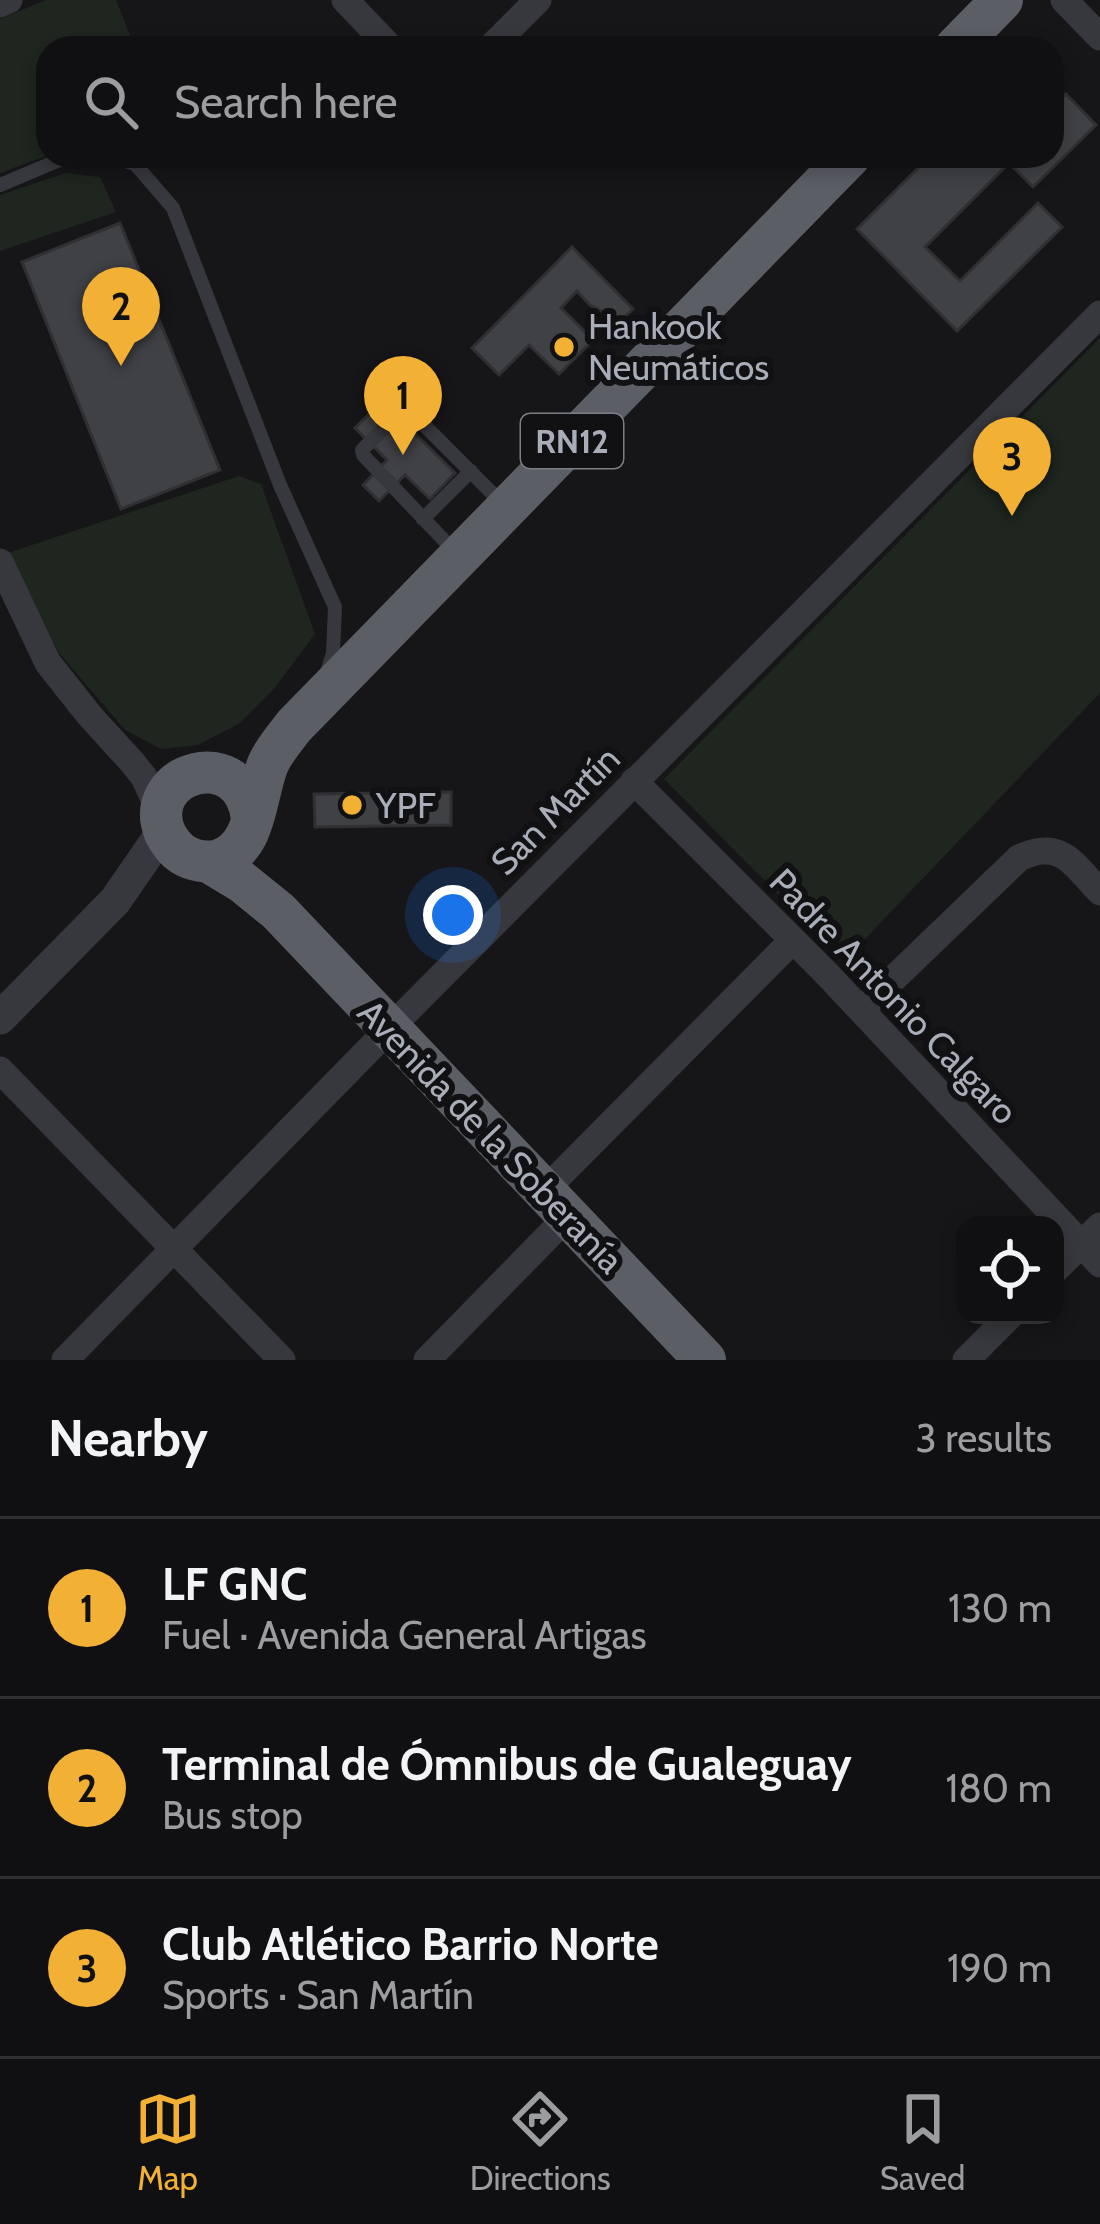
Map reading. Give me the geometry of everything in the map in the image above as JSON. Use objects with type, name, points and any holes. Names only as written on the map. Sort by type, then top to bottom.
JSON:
[{"type":"highway","points":[[967,36],[1002,0]]},
{"type":"highway","name":"RN12","points":[[250,826],[273,753],[306,714],[838,168]]},
{"type":"highway","name":"RN12","points":[[162,822],[164,800],[183,778],[254,756],[306,714]]},
{"type":"highway","points":[[162,822],[170,843],[194,860],[209,862],[233,853],[250,826],[245,793],[225,776],[204,772]]},
{"type":"highway","name":"Avenida de la Soberanía","points":[[250,826],[257,869],[278,911]]},
{"type":"highway","name":"Avenida de la Soberanía","points":[[209,862],[278,911],[705,1360]]},
{"type":"street","points":[[0,4],[9,0]]},
{"type":"street","points":[[345,0],[380,36]]},
{"type":"street","points":[[502,36],[538,0]]},
{"type":"street","points":[[1064,0],[1100,37]]},
{"type":"street","name":"San Martín","points":[[65,1360],[1100,314]]},
{"type":"street","points":[[0,562],[48,663],[143,777],[162,822],[116,901],[0,1018]]},
{"type":"street","points":[[89,716],[156,764],[204,772]]},
{"type":"street","name":"Padre Antonio Calgaro","points":[[634,781],[1094,1245]]},
{"type":"street","points":[[861,1010],[1019,858],[1050,849],[1065,856],[1100,892]]},
{"type":"street","points":[[427,1360],[555,1204],[792,940]]},
{"type":"street","points":[[0,1070],[281,1360]]},
{"type":"street","points":[[1064,1264],[1094,1245]]},
{"type":"street","points":[[966,1360],[1002,1324]]},
{"type":"lane","points":[[0,185],[40,168]]},
{"type":"lane","points":[[138,168],[173,208],[280,485],[335,607],[333,652],[306,714]]},
{"type":"lane","points":[[459,557],[363,455],[362,450],[391,418],[400,412],[414,415],[507,508]]},
{"type":"lane","points":[[422,519],[471,471]]},
{"type":"shaded area","points":[[46,0],[116,0],[130,36],[36,36],[36,160],[0,173],[0,19]]},
{"type":"shaded area","points":[[66,173],[100,177],[116,212],[0,251],[0,195]]},
{"type":"shaded area","points":[[1100,338],[1100,693],[844,961],[664,779]]},
{"type":"shaded area","points":[[239,476],[261,484],[315,634],[273,690],[240,723],[198,745],[161,749],[125,730],[59,653],[8,553]]},
{"type":"building","points":[[1064,96],[1096,125],[1064,156]]},
{"type":"building","points":[[918,168],[1004,168],[925,247],[960,281],[1038,203],[1062,227],[957,331],[857,229]]},
{"type":"building","points":[[1014,168],[1052,168],[1033,187]]},
{"type":"building","points":[[120,223],[220,470],[121,509],[22,262]]},
{"type":"building","points":[[572,247],[633,309],[620,321],[590,305],[577,291],[561,308],[593,340],[559,374],[529,345],[499,375],[472,348]]},
{"type":"building","points":[[382,401],[455,473],[430,499],[405,475],[379,501],[363,485],[387,460],[355,428]]},
{"type":"building","points":[[451,792],[451,825],[315,827],[314,794]]},
{"type":"place","name":"Hankook Neumáticos","points":[[564,347]]},
{"type":"place","name":"Terminal de Ómnibus de Gualeguay","points":[[121,366]]},
{"type":"place","name":"LF GNC","points":[[403,455]]},
{"type":"place","name":"Club Atlético Barrio Norte","points":[[1012,516]]},
{"type":"place","name":"YPF","points":[[352,805]]}]
